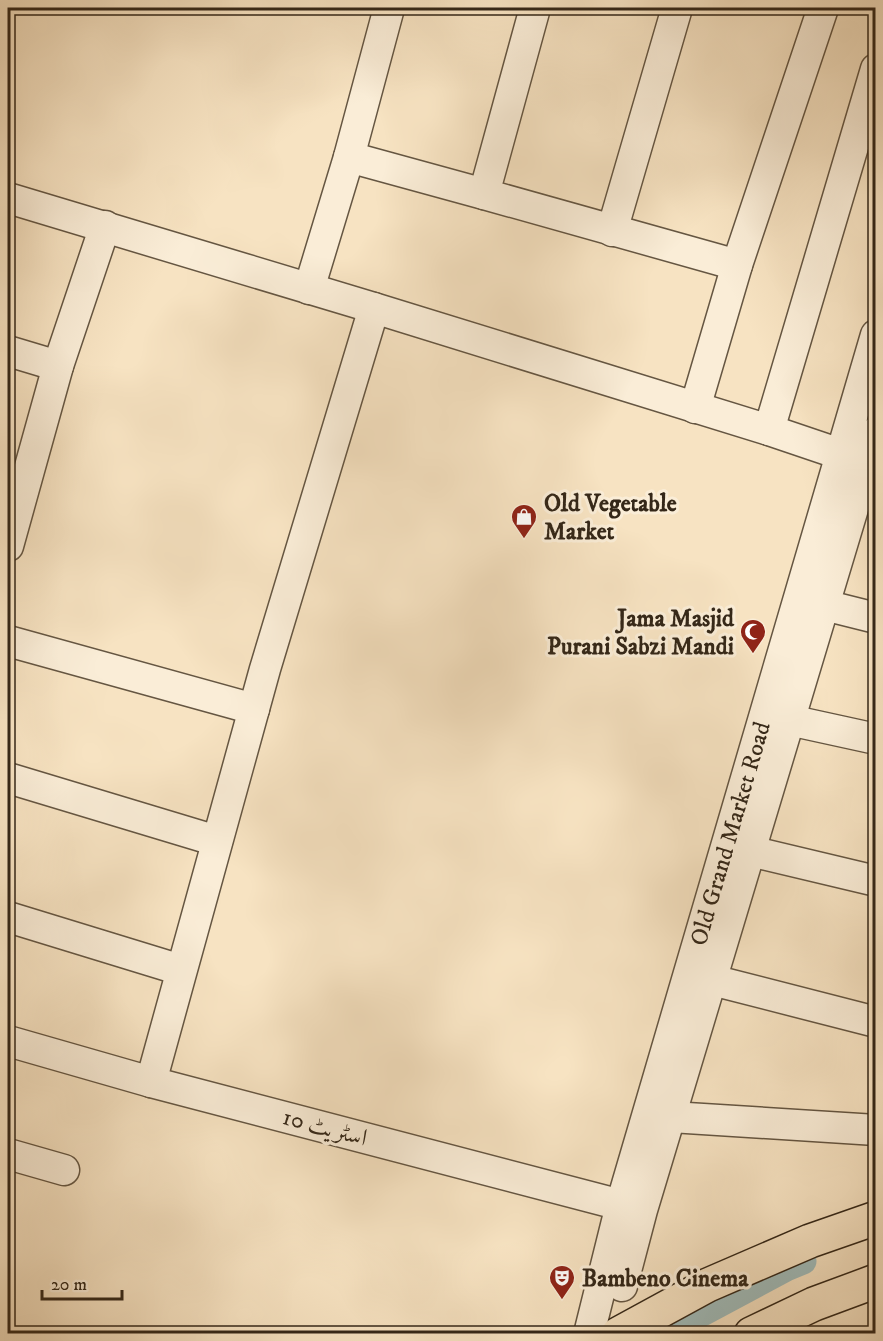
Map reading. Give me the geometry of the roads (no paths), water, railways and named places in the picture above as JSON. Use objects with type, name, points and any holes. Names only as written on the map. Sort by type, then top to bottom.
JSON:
[{"type":"main road","points":[[618,1334],[708,1285],[810,1241],[876,1218]]},
{"type":"main road","points":[[751,1334],[814,1304],[876,1281]]},
{"type":"street","points":[[309,289],[349,157],[389,8]]},
{"type":"street","points":[[484,194],[535,8]]},
{"type":"street","points":[[612,231],[677,8]]},
{"type":"street","points":[[694,408],[817,9]]},
{"type":"street","points":[[769,430],[876,69]]},
{"type":"street","points":[[349,157],[737,265]]},
{"type":"street","points":[[8,198],[769,430],[860,463]]},
{"type":"street","points":[[8,546],[15,494],[105,226]]},
{"type":"street","points":[[151,1082],[254,709],[374,308]]},
{"type":"street","name":"Old Grand Market Road","points":[[609,1334],[632,1208],[671,1117],[824,605],[860,463],[876,334]]},
{"type":"street","points":[[8,351],[58,366]]},
{"type":"street","name":"Old Grand Market Road","points":[[589,1334],[632,1208],[860,463],[876,432]]},
{"type":"street","points":[[824,605],[876,618]]},
{"type":"street","points":[[8,641],[254,709]]},
{"type":"street","points":[[789,720],[876,740]]},
{"type":"street","points":[[8,778],[217,841]]},
{"type":"street","points":[[750,851],[876,881]]},
{"type":"street","points":[[8,917],[181,970]]},
{"type":"street","points":[[712,980],[876,1022]]},
{"type":"street","name":"اسٹریٹ 10","points":[[8,1041],[151,1082],[632,1208]]},
{"type":"street","points":[[671,1117],[876,1131]]},
{"type":"street","points":[[8,1154],[64,1170]]},
{"type":"waterway","points":[[663,1334],[803,1261]]},
{"type":"place","name":"Old Vegetable Market","points":[[524,540]]},
{"type":"place","name":"Jama Masjid Purani Sabzi Mandi","points":[[753,655]]},
{"type":"place","name":"Bambeno Cinema","points":[[562,1301]]}]
